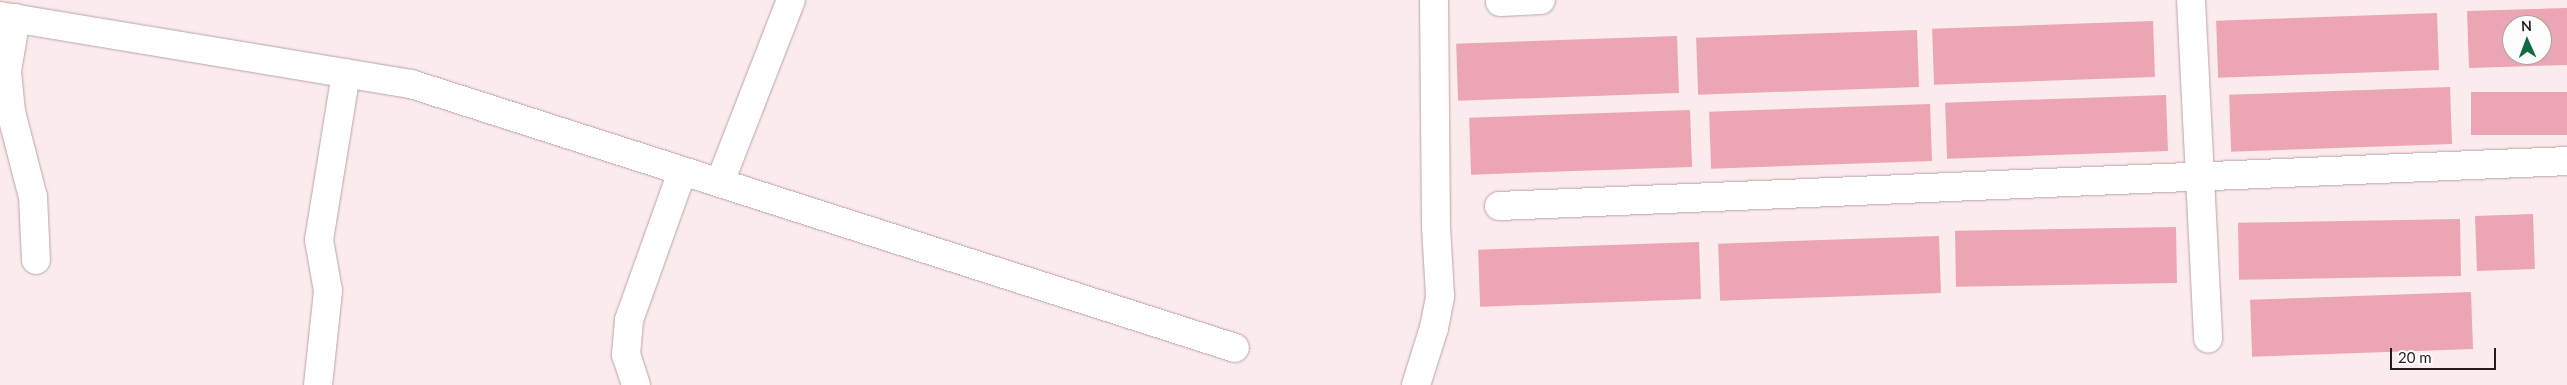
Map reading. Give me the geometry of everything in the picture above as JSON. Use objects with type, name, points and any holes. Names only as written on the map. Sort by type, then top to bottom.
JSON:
[{"type":"street","points":[[720,182],[791,0]]},
{"type":"street","points":[[1416,385],[1434,328],[1440,296],[1436,227],[1434,0]]},
{"type":"street","points":[[1500,2],[1540,0]]},
{"type":"street","points":[[2191,0],[2208,340]]},
{"type":"street","points":[[36,260],[33,197],[11,112],[7,72],[8,17],[411,84],[1235,348]]},
{"type":"street","points":[[318,385],[328,291],[319,240],[346,72]]},
{"type":"street","points":[[1499,206],[2200,178],[2567,161]]},
{"type":"street","points":[[636,385],[626,355],[629,320],[682,172]]},
{"type":"building","points":[[2567,8],[2567,65],[2469,68],[2467,11]]},
{"type":"building","points":[[2437,13],[2439,70],[2218,78],[2216,21]]},
{"type":"building","points":[[2153,21],[2155,77],[1934,85],[1932,29]]},
{"type":"building","points":[[1917,30],[1919,87],[1698,95],[1696,38]]},
{"type":"building","points":[[1677,36],[1679,93],[1458,101],[1456,44]]},
{"type":"building","points":[[2450,87],[2452,144],[2231,152],[2229,95]]},
{"type":"building","points":[[2471,92],[2567,92],[2567,135],[2471,135]]},
{"type":"building","points":[[2166,95],[2168,151],[1947,159],[1945,103]]},
{"type":"building","points":[[1930,104],[1932,161],[1711,169],[1709,112]]},
{"type":"building","points":[[1690,110],[1692,167],[1471,175],[1469,118]]},
{"type":"building","points":[[2533,214],[2535,269],[2477,271],[2475,216]]},
{"type":"building","points":[[2460,219],[2461,276],[2239,280],[2238,223]]},
{"type":"building","points":[[2176,227],[2177,283],[1956,287],[1955,231]]},
{"type":"building","points":[[1939,236],[1941,293],[1720,301],[1718,244]]},
{"type":"building","points":[[1699,242],[1701,299],[1480,307],[1478,250]]},
{"type":"building","points":[[2471,292],[2473,349],[2252,357],[2250,300]]}]
